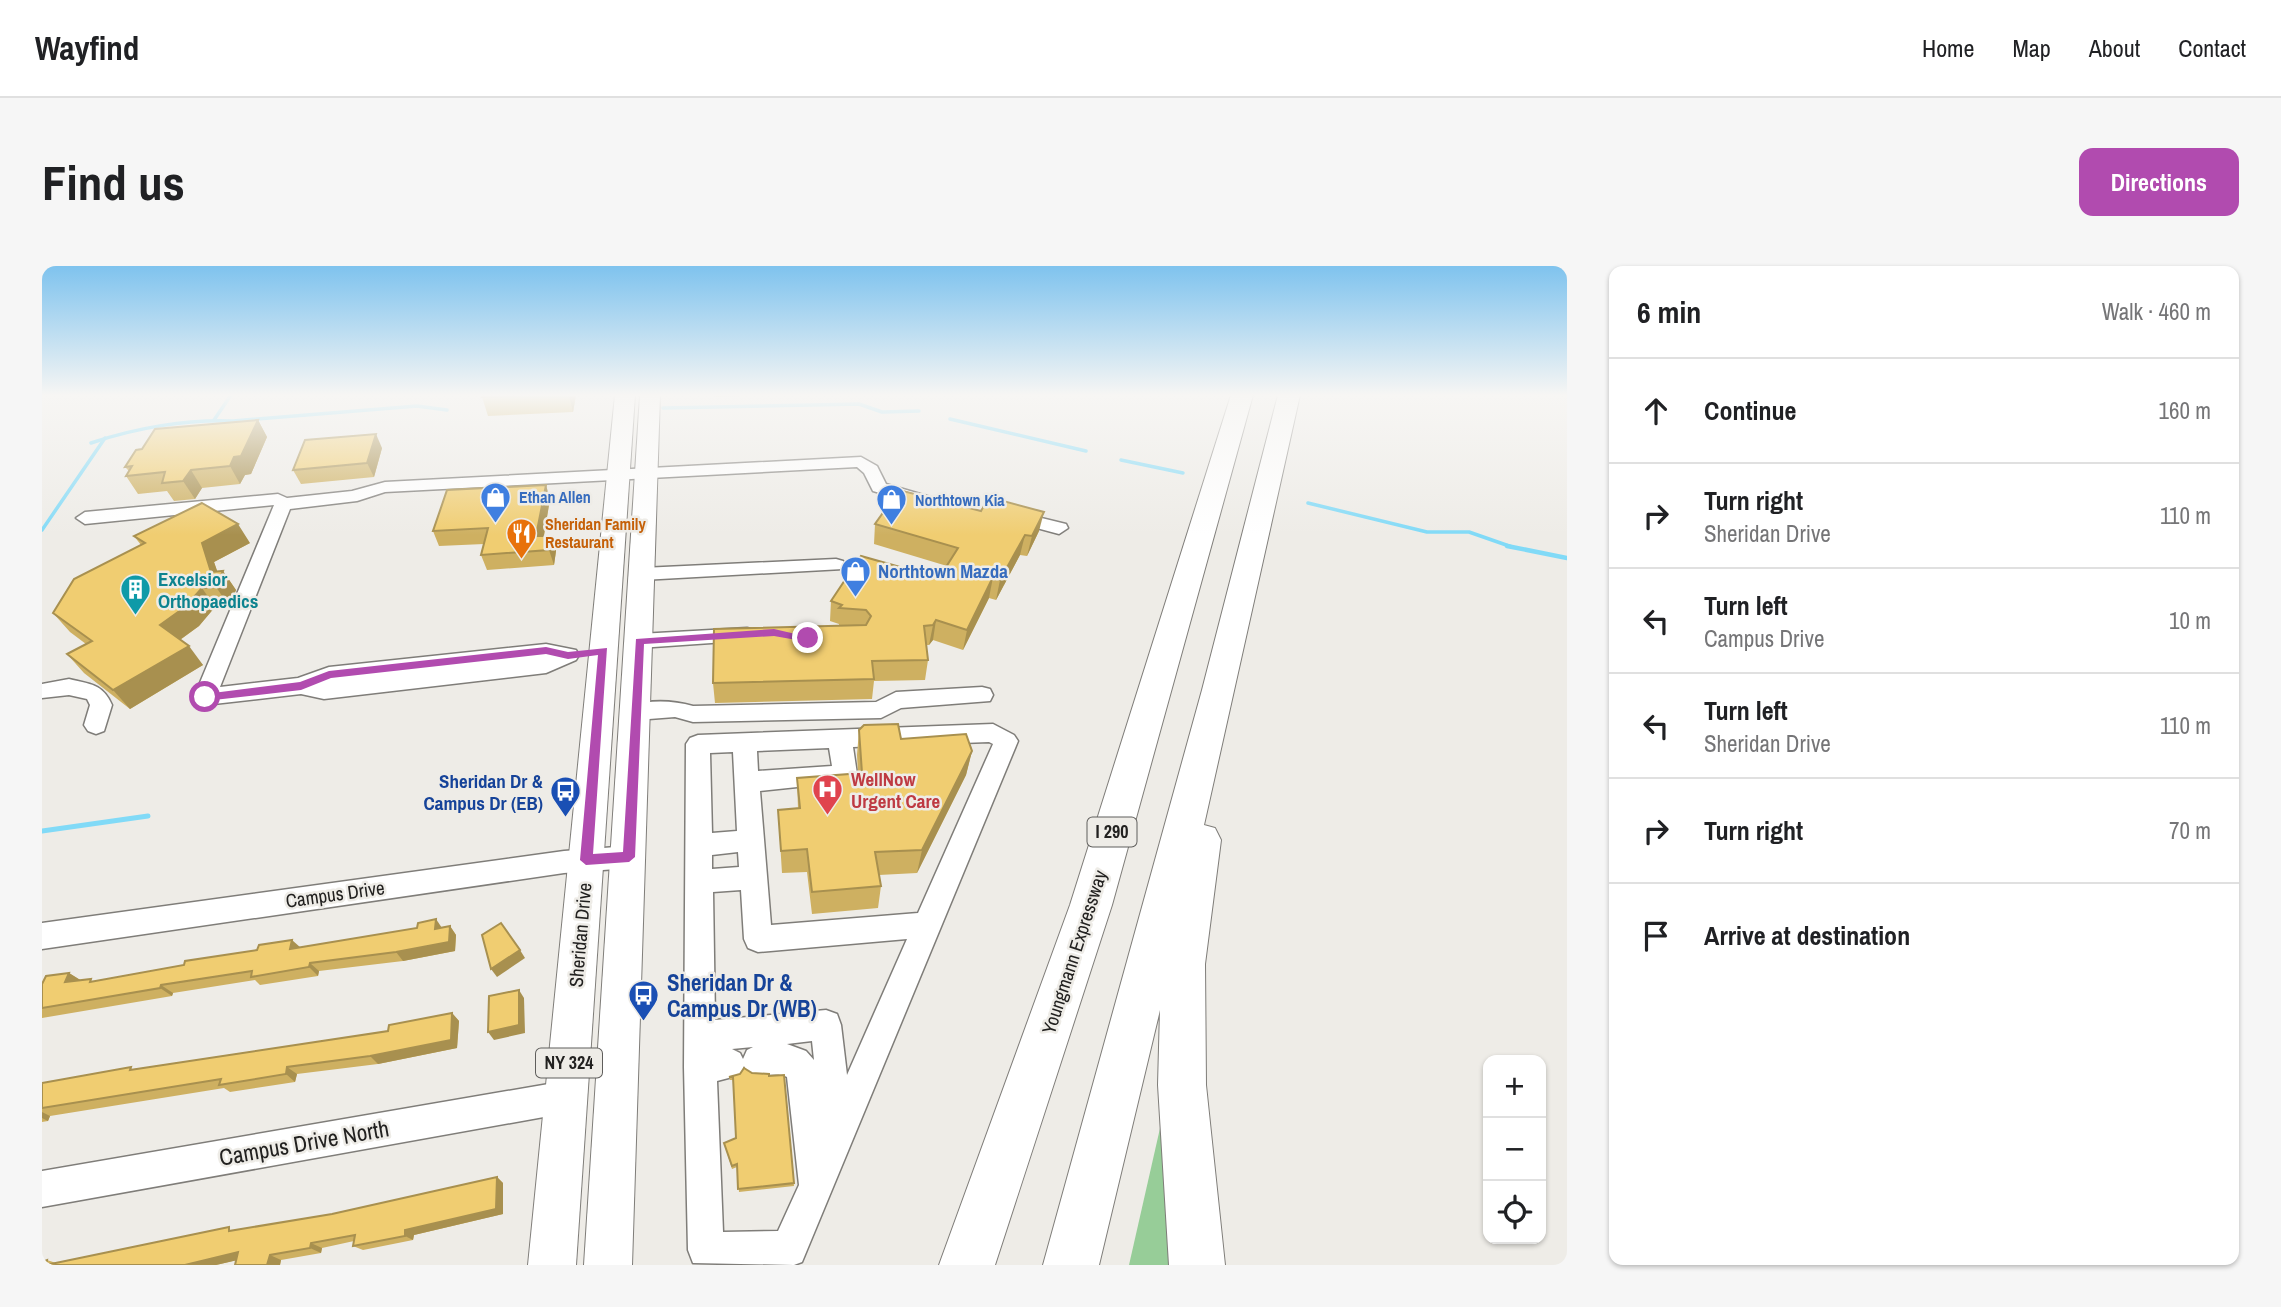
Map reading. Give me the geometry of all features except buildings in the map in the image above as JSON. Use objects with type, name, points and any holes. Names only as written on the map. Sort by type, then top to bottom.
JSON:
[{"type":"highway","name":"Youngmann Expressway","points":[[967,1265],[1091,905],[1224,442]]},
{"type":"highway","points":[[1071,1265],[1219,690],[1277,443]]},
{"type":"highway","points":[[1197,1265],[1182,1085],[1183,964],[1219,690]]},
{"type":"main road","name":"Sheridan Drive","points":[[552,1265],[622,442]]},
{"type":"main road","name":"NY 324","points":[[608,1265],[648,442]]},
{"type":"street","points":[[283,504],[357,496],[385,487],[861,462],[871,470],[878,487],[950,508]]},
{"type":"street","points":[[85,518],[149,512],[202,502],[278,499],[283,504]]},
{"type":"street","points":[[149,512],[174,500]]},
{"type":"street","points":[[283,504],[253,579],[229,604],[205,697],[301,686],[324,691],[546,665],[568,655],[604,651]]},
{"type":"street","points":[[989,510],[1059,528]]},
{"type":"street","points":[[642,574],[836,565]]},
{"type":"street","points":[[639,641],[763,633]]},
{"type":"street","points":[[45,691],[69,687],[94,694],[101,705],[96,726]]},
{"type":"street","points":[[636,712],[675,709],[693,714],[881,710],[896,700],[982,695]]},
{"type":"street","points":[[993,733],[1006,741],[789,1249],[706,1250],[722,1057],[699,881],[698,744],[840,739],[993,733]]},
{"type":"street","points":[[747,782],[796,778],[832,785],[840,739]]},
{"type":"street","points":[[744,742],[758,939],[928,925]]},
{"type":"street","points":[[699,845],[752,840]]},
{"type":"street","name":"Campus Drive","points":[[42,936],[586,860],[629,857]]},
{"type":"street","points":[[699,881],[754,877]]},
{"type":"street","points":[[722,1057],[825,1025],[837,1136]]},
{"type":"street","points":[[722,1057],[788,1059],[795,1062],[803,1072],[816,1186]]},
{"type":"street","name":"Campus Drive North","points":[[42,1189],[566,1097]]},
{"type":"green space","points":[[1168,1093],[1187,1265],[1129,1265]]},
{"type":"waterway","points":[[91,443],[96,442]]},
{"type":"waterway","points":[[42,530],[103,442]]},
{"type":"waterway","points":[[1046,442],[1086,451]]},
{"type":"waterway","points":[[1121,460],[1183,473]]},
{"type":"waterway","points":[[1308,503],[1427,532],[1469,532],[1512,547]]},
{"type":"waterway","points":[[1507,546],[1512,547]]},
{"type":"waterway","points":[[1512,547],[1567,558]]},
{"type":"waterway","points":[[42,831],[148,816]]},
{"type":"place","name":"Ethan Allen","points":[[496,524]]},
{"type":"place","name":"Northtown Kia","points":[[892,527]]},
{"type":"place","name":"Sheridan Family Restaurant","points":[[522,560]]},
{"type":"place","name":"Northtown Mazda","points":[[855,598]]},
{"type":"place","name":"Excelsior Orthopaedics","points":[[135,617]]},
{"type":"place","name":"WellNow Urgent Care","points":[[828,817]]},
{"type":"place","name":"Sheridan Dr & Campus Dr (EB)","points":[[566,819]]},
{"type":"place","name":"Sheridan Dr & Campus Dr (WB)","points":[[644,1023]]},
{"type":"route","points":[[205,697],[301,686],[329,674],[546,651],[568,655],[604,651],[586,860],[629,857],[639,641],[774,632],[808,638]]}]
